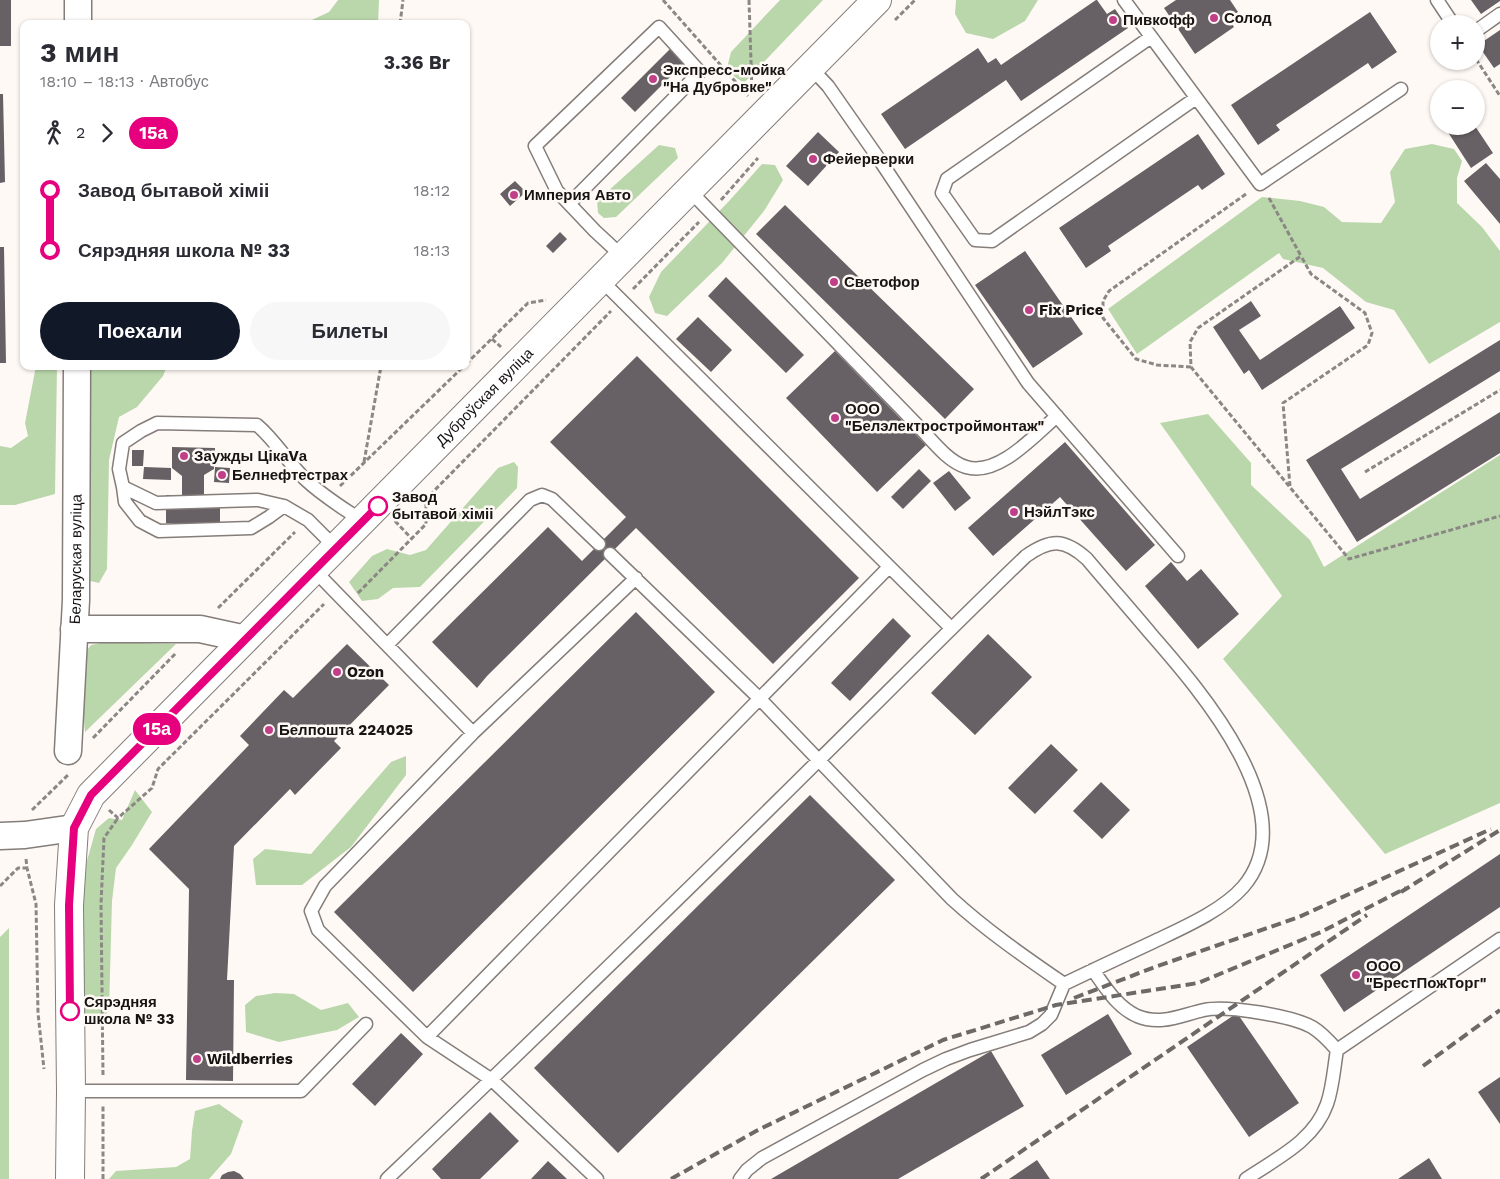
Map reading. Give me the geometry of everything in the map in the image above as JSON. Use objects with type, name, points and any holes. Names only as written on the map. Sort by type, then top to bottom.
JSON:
[{"type":"main road","name":"Дуброўская вуліца","points":[[91,795],[877,0]]},
{"type":"main road","points":[[70,1179],[69,914],[74,828],[91,795]]},
{"type":"street","points":[[78,0],[78,20]]},
{"type":"street","name":"Беларуская вуліца","points":[[68,751],[76,590],[77,370]]},
{"type":"street","points":[[74,629],[200,629],[246,639]]},
{"type":"street","points":[[13,836],[74,828]]},
{"type":"lane","points":[[1124,0],[1260,184],[1401,89]]},
{"type":"lane","points":[[1437,0],[1447,15]]},
{"type":"lane","points":[[1485,25],[1500,14]]},
{"type":"lane","points":[[569,204],[700,72],[660,27],[535,146],[557,191],[569,204],[623,257]]},
{"type":"lane","points":[[1151,37],[947,179],[942,193],[975,240],[992,241],[1196,98]]},
{"type":"lane","points":[[811,68],[828,86],[868,143],[1028,383],[1178,556]]},
{"type":"lane","points":[[690,191],[954,461],[966,467],[978,469],[992,466],[1005,460],[1057,416]]},
{"type":"lane","points":[[601,280],[951,628]]},
{"type":"lane","points":[[284,506],[251,528],[159,531],[140,521],[125,502],[119,469],[122,443],[157,423],[257,425],[267,433],[304,479],[362,521]]},
{"type":"lane","points":[[123,487],[156,503],[258,500],[284,506],[308,520],[336,548]]},
{"type":"lane","points":[[387,645],[530,500],[542,495],[552,499],[600,544]]},
{"type":"lane","points":[[387,1179],[492,1080],[1026,556],[1036,549],[1049,544],[1064,544],[1076,549],[1087,559],[1193,683],[1213,710],[1234,744],[1251,778],[1259,805],[1263,831],[1261,852],[1254,870],[1242,887],[1226,901],[1199,919],[1064,984],[1051,1015],[1042,1024],[1029,1032],[970,1050],[923,1070],[762,1158],[747,1170],[740,1179]]},
{"type":"lane","points":[[610,554],[759,698],[973,919],[1064,984]]},
{"type":"lane","points":[[427,1037],[889,567]]},
{"type":"lane","points":[[314,570],[335,594],[473,733]]},
{"type":"lane","points":[[597,1179],[492,1080],[427,1037],[318,930],[311,911],[325,886],[473,733],[636,578]]},
{"type":"lane","points":[[1246,1179],[1296,1146],[1310,1133],[1321,1118],[1328,1102],[1337,1050],[1500,939]]},
{"type":"lane","points":[[1093,970],[1112,997],[1123,1008],[1138,1016],[1155,1020],[1174,1019],[1204,1010],[1231,1008],[1296,1020],[1312,1027],[1337,1050]]},
{"type":"lane","points":[[71,1091],[301,1091],[366,1024]]},
{"type":"path","points":[[400,20],[403,0]]},
{"type":"path","points":[[663,0],[752,100],[749,0]]},
{"type":"path","points":[[888,26],[915,0]]},
{"type":"path","points":[[1483,70],[1500,96]]},
{"type":"path","points":[[103,1179],[101,904],[104,838],[118,818],[152,788],[158,769],[335,594],[358,593],[422,529],[426,524],[426,499],[710,211],[761,155]]},
{"type":"path","points":[[1191,368],[1157,365],[1136,360],[1103,318],[1103,301],[1109,291],[1260,184],[1311,274],[1365,313],[1372,333],[1368,345],[1283,403],[1290,486]]},
{"type":"path","points":[[1301,256],[1198,328],[1190,342],[1191,368],[1349,559],[1500,516]]},
{"type":"path","points":[[470,360],[528,303],[554,299]]},
{"type":"path","points":[[364,463],[380,370]]},
{"type":"path","points":[[328,498],[460,370]]},
{"type":"path","points":[[1365,472],[1500,390]]},
{"type":"path","points":[[92,739],[200,629],[220,606],[308,520]]},
{"type":"path","points":[[45,1071],[38,1013],[36,904],[27,868],[13,836],[27,815],[72,772],[91,795],[118,818]]},
{"type":"path","points":[[0,886],[18,868],[27,868]]},
{"type":"green space","points":[[338,0],[379,0],[378,20],[312,20],[329,12]]},
{"type":"green space","points":[[780,0],[823,0],[744,83],[727,68],[731,52]]},
{"type":"green space","points":[[956,0],[1038,0],[1025,21],[993,39],[966,33],[955,14]]},
{"type":"green space","points":[[1432,144],[1454,149],[1462,161],[1457,178],[1457,203],[1482,227],[1500,251],[1500,322],[1429,364],[1394,310],[1366,302],[1323,268],[1283,259],[1279,253],[1137,354],[1108,309],[1262,197],[1300,201],[1324,207],[1342,222],[1381,223],[1395,202],[1390,172],[1405,149]]},
{"type":"green space","points":[[659,145],[675,148],[678,158],[616,217],[604,218],[598,213],[597,201]]},
{"type":"green space","points":[[762,164],[775,165],[783,180],[764,211],[722,263],[667,316],[655,313],[649,297],[661,272]]},
{"type":"green space","points":[[35,370],[57,370],[55,494],[15,505],[0,505],[0,446],[11,448],[28,436],[25,423]]},
{"type":"green space","points":[[88,370],[165,370],[163,376],[137,407],[119,417],[109,460],[107,569],[99,583],[86,580]]},
{"type":"green space","points":[[1208,414],[1251,463],[1251,485],[1310,540],[1324,567],[1500,455],[1500,803],[1385,854],[1223,659],[1282,596],[1160,423]]},
{"type":"green space","points":[[514,462],[518,467],[517,488],[420,587],[393,588],[378,599],[362,601],[349,582],[372,556],[387,549],[410,555],[426,550],[498,468]]},
{"type":"green space","points":[[106,642],[176,644],[85,732],[82,700],[83,655],[91,645]]},
{"type":"green space","points":[[406,756],[406,775],[351,847],[302,885],[256,885],[253,859],[265,849],[311,854],[391,762]]},
{"type":"green space","points":[[135,790],[152,812],[116,868],[112,901],[109,1011],[96,1024],[83,1027],[79,889],[96,829],[109,818],[122,820]]},
{"type":"green space","points":[[9,928],[9,1179],[0,1179],[0,937]]},
{"type":"green space","points":[[275,993],[294,994],[321,1010],[348,1003],[359,1017],[337,1030],[279,1042],[246,1032],[245,1005],[256,996]]},
{"type":"green space","points":[[219,1104],[243,1121],[231,1154],[209,1179],[109,1179],[116,1171],[176,1167],[190,1159],[195,1111]]},
{"type":"building","points":[[0,0],[11,0],[11,46],[0,46]]},
{"type":"building","points":[[1096,0],[1107,14],[1115,9],[1128,28],[1021,101],[1006,80],[905,149],[881,114],[978,48],[988,63],[996,58],[1001,65]]},
{"type":"building","points":[[1176,0],[1230,0],[1238,12],[1228,18],[1234,27],[1195,54],[1164,8]]},
{"type":"building","points":[[1471,0],[1500,0],[1500,1],[1481,14]]},
{"type":"building","points":[[1370,12],[1397,52],[1372,69],[1368,63],[1276,125],[1280,130],[1258,145],[1231,105]]},
{"type":"building","points":[[1500,30],[1500,64],[1494,68],[1485,55],[1485,40]]},
{"type":"building","name":"Экспресс-мойка \"На Дубровке\"","points":[[672,47],[686,61],[635,112],[621,98]]},
{"type":"building","points":[[0,94],[3,94],[5,182],[0,183]]},
{"type":"building","name":"Фейерверки","points":[[818,132],[839,152],[808,186],[786,166]]},
{"type":"building","points":[[1198,134],[1225,174],[1202,190],[1198,185],[1108,246],[1111,251],[1086,268],[1059,228]]},
{"type":"building","points":[[1450,135],[1481,135],[1493,153],[1471,168]]},
{"type":"building","points":[[1486,163],[1500,179],[1500,224],[1464,181]]},
{"type":"building","points":[[515,181],[526,192],[510,206],[500,194]]},
{"type":"building","name":"Светофор","points":[[785,205],[974,389],[945,419],[756,234]]},
{"type":"building","points":[[560,232],[567,239],[553,253],[546,246]]},
{"type":"building","points":[[0,247],[4,247],[6,363],[0,363]]},
{"type":"building","name":"Fix Price","points":[[1025,251],[1083,334],[1033,368],[975,285]]},
{"type":"building","points":[[726,277],[804,355],[786,373],[708,296]]},
{"type":"building","points":[[1251,301],[1261,316],[1239,330],[1260,360],[1340,306],[1355,328],[1262,390],[1249,370],[1244,374],[1213,327]]},
{"type":"building","points":[[698,317],[732,350],[711,372],[676,339]]},
{"type":"building","points":[[1500,340],[1500,371],[1341,469],[1360,499],[1500,412],[1500,453],[1357,542],[1306,460]]},
{"type":"building","points":[[835,351],[926,445],[877,492],[786,398]]},
{"type":"building","points":[[637,356],[859,578],[773,664],[636,528],[477,688],[432,642],[548,527],[582,561],[626,517],[550,442]]},
{"type":"building","name":"НэйлТэкс","points":[[1065,442],[1155,545],[1126,571],[1060,497],[993,556],[968,528]]},
{"type":"building","points":[[172,447],[215,448],[214,469],[204,475],[204,496],[220,496],[220,523],[166,523],[166,495],[182,495],[182,476],[172,468]]},
{"type":"building","points":[[132,450],[144,450],[143,466],[132,466]]},
{"type":"building","points":[[144,467],[171,468],[171,480],[143,479]]},
{"type":"building","name":"Белнефтестрах","points":[[215,467],[230,468],[229,483],[214,482]]},
{"type":"building","points":[[919,469],[931,481],[903,509],[891,497]]},
{"type":"building","points":[[949,471],[971,498],[955,511],[933,483]]},
{"type":"building","points":[[1171,562],[1187,581],[1201,569],[1239,614],[1198,649],[1145,586]]},
{"type":"building","points":[[636,612],[715,692],[413,992],[334,912]]},
{"type":"building","points":[[893,618],[911,636],[850,701],[831,683]]},
{"type":"building","points":[[988,634],[1032,677],[975,735],[931,693]]},
{"type":"building","points":[[347,644],[389,685],[334,741],[341,748],[295,795],[290,789],[234,846],[227,980],[234,980],[233,1081],[186,1080],[189,889],[149,849],[249,745],[240,736],[284,690],[293,698]]},
{"type":"building","points":[[1051,744],[1078,770],[1035,814],[1008,788]]},
{"type":"building","points":[[1101,782],[1130,810],[1102,839],[1073,811]]},
{"type":"building","points":[[810,795],[895,880],[618,1153],[534,1068]]},
{"type":"building","points":[[1500,854],[1500,907],[1344,1012],[1320,975]]},
{"type":"building","points":[[1237,1013],[1299,1103],[1249,1137],[1187,1047]]},
{"type":"building","points":[[1108,1014],[1132,1054],[1066,1095],[1041,1055]]},
{"type":"building","points":[[401,1033],[423,1054],[375,1106],[352,1084]]},
{"type":"building","points":[[991,1051],[1024,1106],[898,1179],[771,1179]]},
{"type":"building","points":[[1500,1077],[1500,1124],[1478,1092]]},
{"type":"building","points":[[490,1112],[519,1141],[480,1179],[441,1179],[432,1169]]},
{"type":"building","points":[[1429,1158],[1442,1179],[1398,1179]]},
{"type":"building","points":[[1037,1160],[1050,1179],[1009,1179]]},
{"type":"building","points":[[548,1161],[567,1179],[531,1179]]},
{"type":"building","points":[[234,1171],[244,1179],[220,1179],[222,1175]]},
{"type":"railway","points":[[1074,998],[1155,967],[1299,917],[1491,829]]},
{"type":"railway","points":[[1401,892],[1500,830]]},
{"type":"railway","points":[[671,1179],[758,1130],[943,1040],[1056,1005],[1198,983],[1321,932],[1406,888]]},
{"type":"railway","points":[[981,1179],[1367,915]]},
{"type":"railway","points":[[1423,1066],[1500,1010]]},
{"type":"bus line","name":"15а","points":[[70,1011],[69,905],[74,828],[91,795],[378,506]]},
{"type":"place","name":"Солод","points":[[1214,18]]},
{"type":"place","name":"Пивкофф","points":[[1113,20]]},
{"type":"place","name":"Экспресс-мойка \"На Дубровке\"","points":[[653,79]]},
{"type":"place","name":"Фейерверки","points":[[813,159]]},
{"type":"place","name":"Империя Авто","points":[[514,195]]},
{"type":"place","name":"Светофор","points":[[834,282]]},
{"type":"place","name":"Fix Price","points":[[1029,310]]},
{"type":"place","name":"ООО \"Белэлектростроймонтаж\"","points":[[835,418]]},
{"type":"place","name":"Заужды ЦікаVа","points":[[184,456]]},
{"type":"place","name":"Белнефтестрах","points":[[222,475]]},
{"type":"place","name":"Завод бытавой хіміі","points":[[378,506]]},
{"type":"place","name":"НэйлТэкс","points":[[1014,512]]},
{"type":"place","name":"Ozon","points":[[337,672]]},
{"type":"place","name":"Белпошта 224025","points":[[269,730]]},
{"type":"place","name":"ООО \"БрестПожТорг\"","points":[[1356,975]]},
{"type":"place","name":"Сярэдняя школа № 33","points":[[70,1011]]},
{"type":"place","name":"Wildberries","points":[[197,1059]]}]
